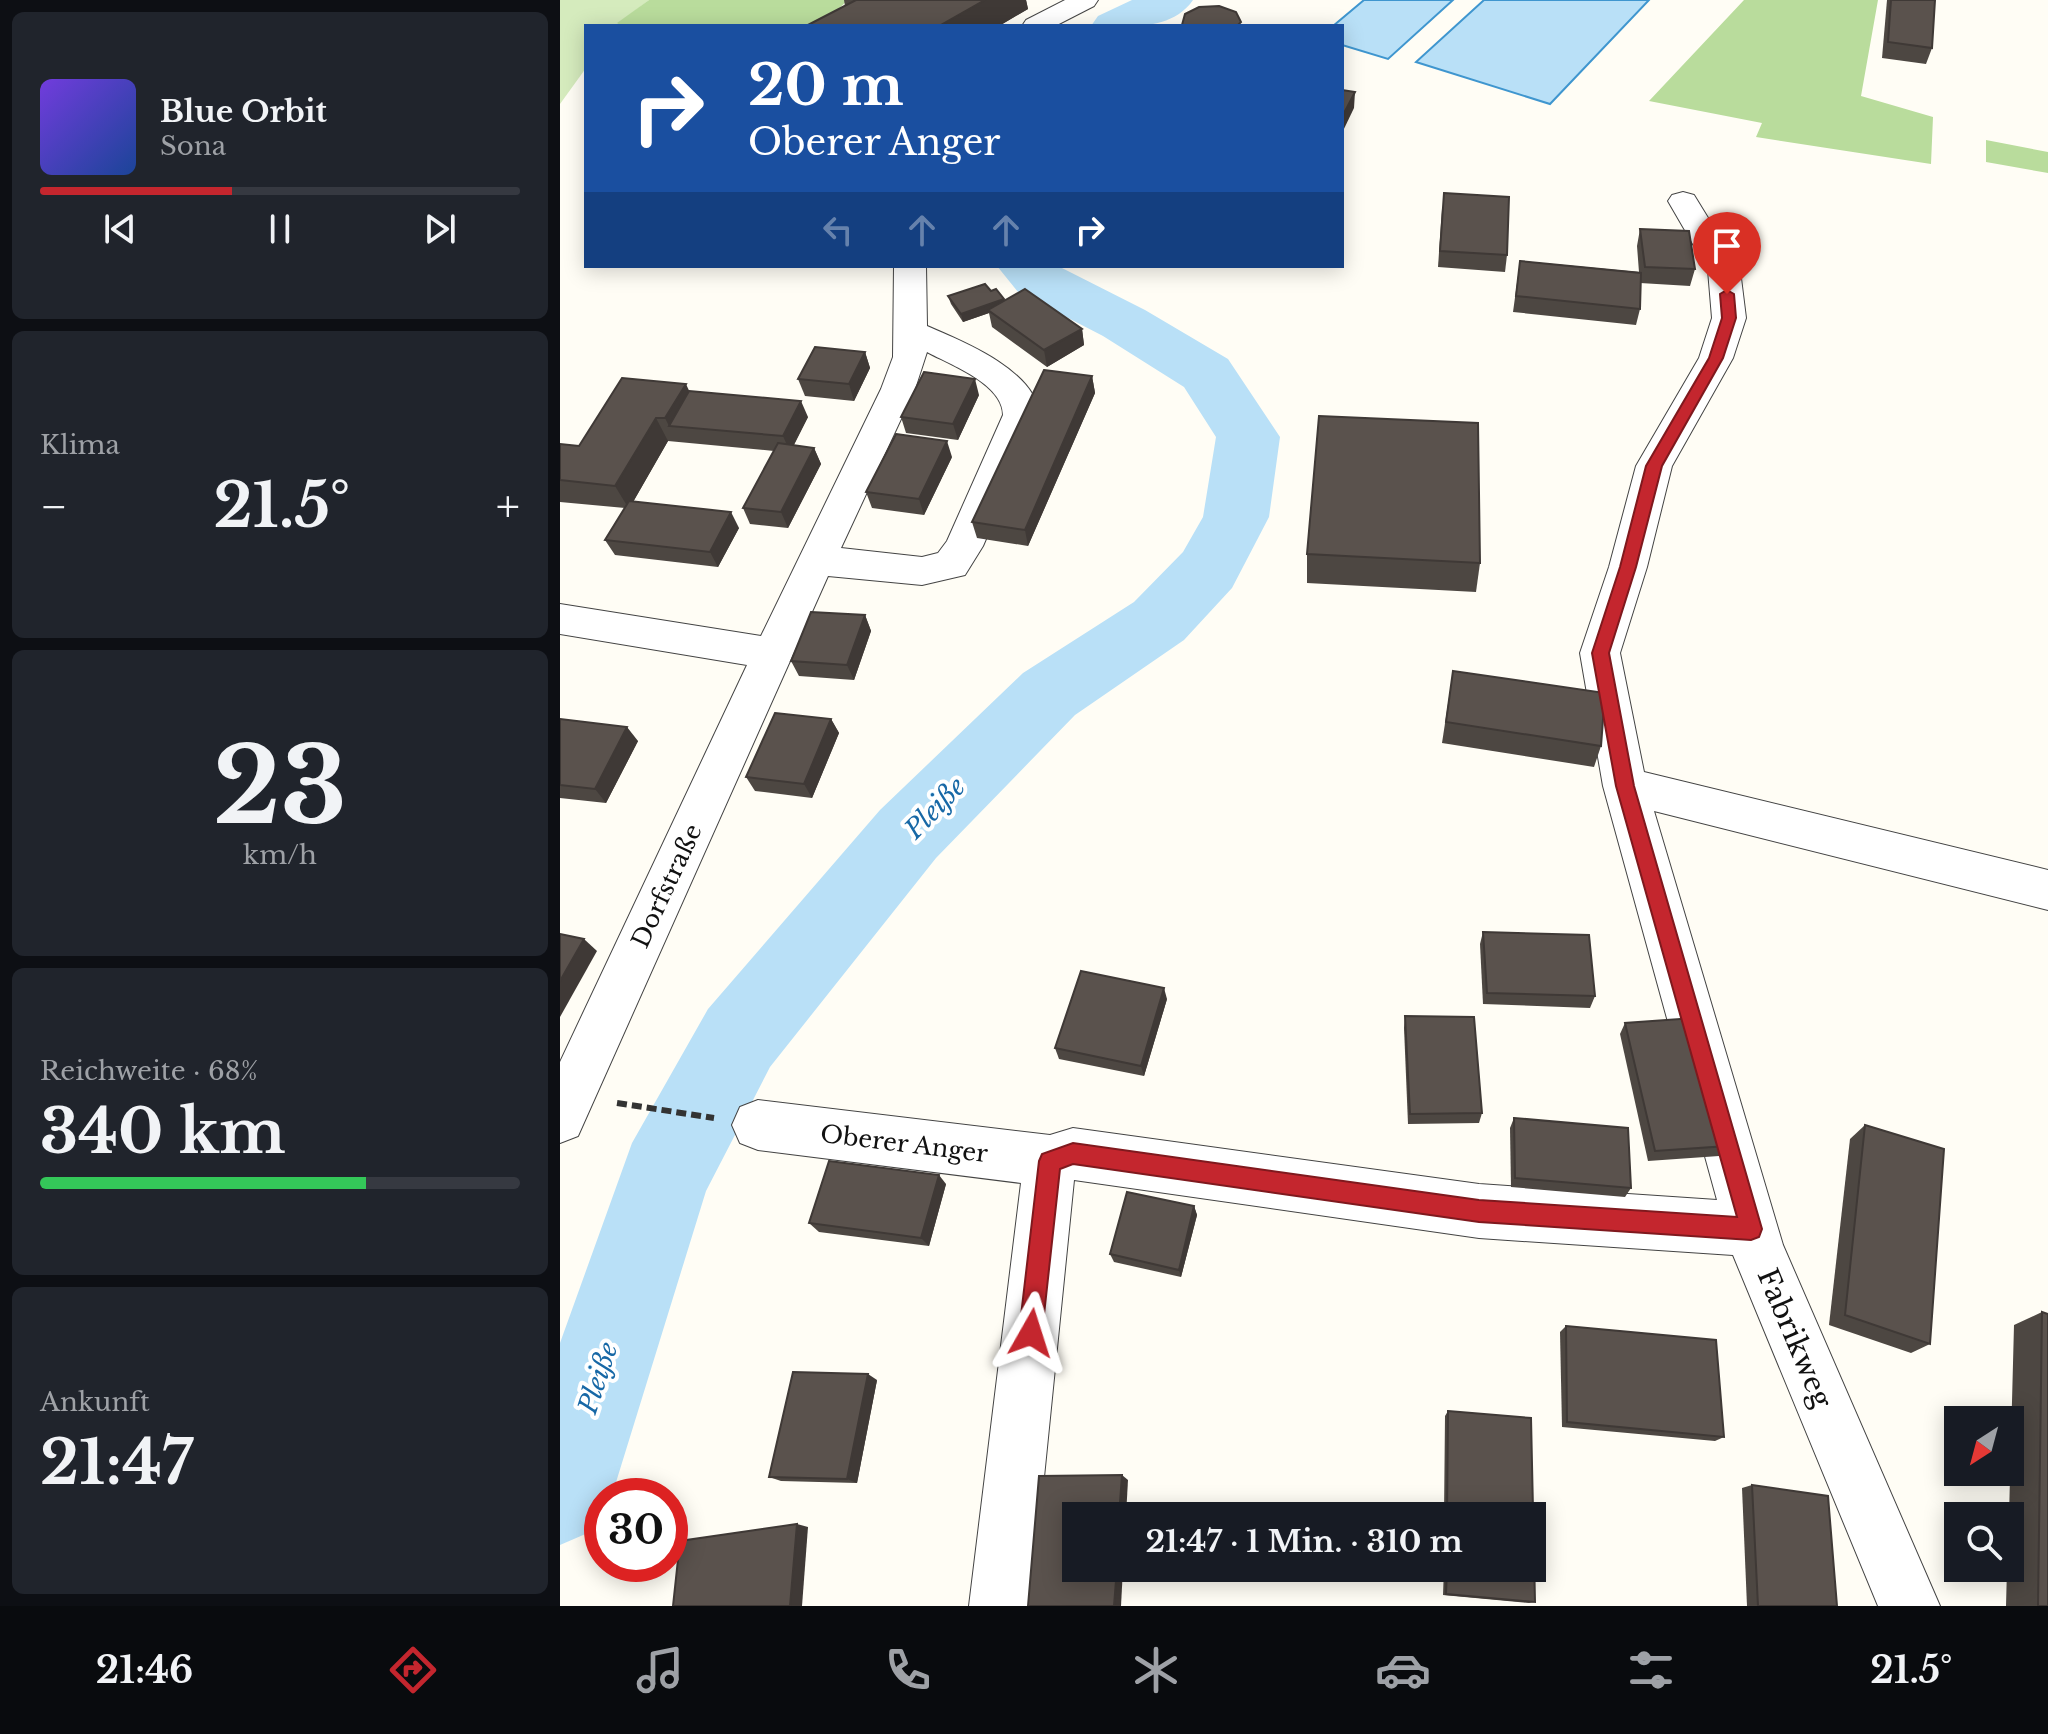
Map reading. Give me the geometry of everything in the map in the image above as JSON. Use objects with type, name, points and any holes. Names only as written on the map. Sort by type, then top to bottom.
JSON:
[{"type":"street","points":[[1039,24],[1085,0]]},
{"type":"street","name":"Fabrikweg","points":[[1683,201],[1724,270],[1729,318],[1716,358],[1654,466],[1628,567],[1600,653],[1625,786],[1751,1229],[1909,1606]]},
{"type":"street","name":"Dorfstraße","points":[[560,1118],[816,560],[898,389],[910,357],[910,268]]},
{"type":"street","points":[[816,560],[922,571],[951,565],[964,546],[1021,415],[1020,399],[1010,388],[940,344],[912,332]]},
{"type":"street","points":[[560,619],[773,654]]},
{"type":"street","points":[[1625,786],[2048,890]]},
{"type":"street","name":"Oberer Anger","points":[[758,1125],[1050,1161],[1073,1154],[1479,1211],[1751,1229]]},
{"type":"street","points":[[1000,1606],[1050,1161]]},
{"type":"path","points":[[639,1107],[758,1125]]},
{"type":"green space","points":[[560,0],[649,0],[618,24],[584,24],[584,71],[560,104]]},
{"type":"green space","points":[[649,0],[848,0],[822,24],[617,23]]},
{"type":"green space","points":[[1744,0],[1878,0],[1861,96],[1933,117],[1931,164],[1756,137],[1762,123],[1649,101]]},
{"type":"green space","points":[[1986,140],[2048,152],[2048,173],[1986,162]]},
{"type":"water","points":[[1364,0],[1453,0],[1388,59],[1344,46],[1344,24],[1335,24]]},
{"type":"water","points":[[1484,0],[1649,0],[1550,104],[1416,62]]},
{"type":"building","points":[[856,0],[985,0],[943,24],[810,24]]},
{"type":"building","points":[[1891,0],[1935,0],[1932,48],[1888,42]]},
{"type":"building","points":[[1219,6],[1236,12],[1241,22],[1182,24],[1185,14],[1199,7]]},
{"type":"building","points":[[1344,90],[1355,92],[1344,113]]},
{"type":"building","points":[[1444,193],[1509,197],[1507,255],[1440,251]]},
{"type":"building","points":[[1640,229],[1689,231],[1695,269],[1645,267]]},
{"type":"building","points":[[1520,261],[1641,273],[1640,309],[1516,296]]},
{"type":"building","points":[[985,284],[991,291],[996,289],[1004,299],[961,314],[948,296]]},
{"type":"building","points":[[1025,289],[1082,329],[1044,350],[988,310]]},
{"type":"building","points":[[815,347],[865,352],[849,384],[798,379]]},
{"type":"building","points":[[1044,370],[1092,376],[1025,530],[972,522]]},
{"type":"building","points":[[924,372],[975,379],[953,424],[901,417]]},
{"type":"building","points":[[622,378],[686,384],[665,418],[656,418],[615,486],[560,480],[560,444],[579,446]]},
{"type":"building","points":[[689,391],[801,401],[783,436],[669,426]]},
{"type":"building","points":[[1319,416],[1478,423],[1480,563],[1307,554]]},
{"type":"building","points":[[896,434],[947,441],[919,499],[866,492]]},
{"type":"building","points":[[778,443],[814,448],[781,512],[743,508]]},
{"type":"building","points":[[629,501],[731,512],[710,552],[605,540]]},
{"type":"building","points":[[811,612],[865,615],[847,665],[791,661]]},
{"type":"building","points":[[1453,671],[1605,693],[1601,746],[1446,722]]},
{"type":"building","points":[[775,713],[831,719],[804,784],[746,777]]},
{"type":"building","points":[[560,719],[627,727],[595,789],[560,785]]},
{"type":"building","points":[[1483,932],[1589,935],[1595,996],[1487,993]]},
{"type":"building","points":[[560,934],[584,939],[560,981]]},
{"type":"building","points":[[1081,971],[1164,988],[1141,1066],[1055,1048]]},
{"type":"building","points":[[1405,1016],[1474,1017],[1482,1113],[1410,1114]]},
{"type":"building","points":[[1694,1018],[1727,1146],[1655,1151],[1625,1023]]},
{"type":"building","points":[[1514,1118],[1628,1128],[1631,1188],[1515,1178]]},
{"type":"building","points":[[1865,1125],[1944,1149],[1930,1344],[1845,1315]]},
{"type":"building","points":[[829,1161],[939,1175],[921,1238],[809,1223]]},
{"type":"building","points":[[1127,1192],[1194,1206],[1179,1270],[1110,1254]]},
{"type":"building","points":[[2042,1312],[2048,1314],[2048,1606],[2038,1606]]},
{"type":"building","points":[[1566,1326],[1716,1340],[1724,1437],[1567,1422]]},
{"type":"building","points":[[793,1372],[868,1374],[847,1479],[769,1477]]},
{"type":"building","points":[[1448,1411],[1531,1418],[1533,1502],[1447,1502]]},
{"type":"building","points":[[1122,1475],[1120,1502],[1062,1502],[1062,1582],[1116,1582],[1114,1606],[1028,1606],[1039,1476]]},
{"type":"building","points":[[1752,1485],[1828,1496],[1837,1606],[1758,1606]]},
{"type":"building","points":[[797,1524],[790,1606],[673,1606],[676,1582],[688,1582],[688,1540]]},
{"type":"building","points":[[1446,1582],[1535,1582],[1535,1602],[1446,1594]]},
{"type":"waterway","name":"Pleiße","points":[[1119,24],[1170,0]]},
{"type":"waterway","name":"Pleiße","points":[[560,1492],[665,1176],[739,1038],[908,834],[1049,694],[1159,621],[1208,570],[1236,517],[1248,437],[1206,373],[1124,323],[1038,279],[1027,268]]},
{"type":"route","points":[[1031,1333],[1050,1161],[1073,1154],[1479,1211],[1696,1228],[1751,1229],[1625,786],[1600,653],[1628,567],[1654,466],[1716,358],[1729,318],[1727,294]]}]
